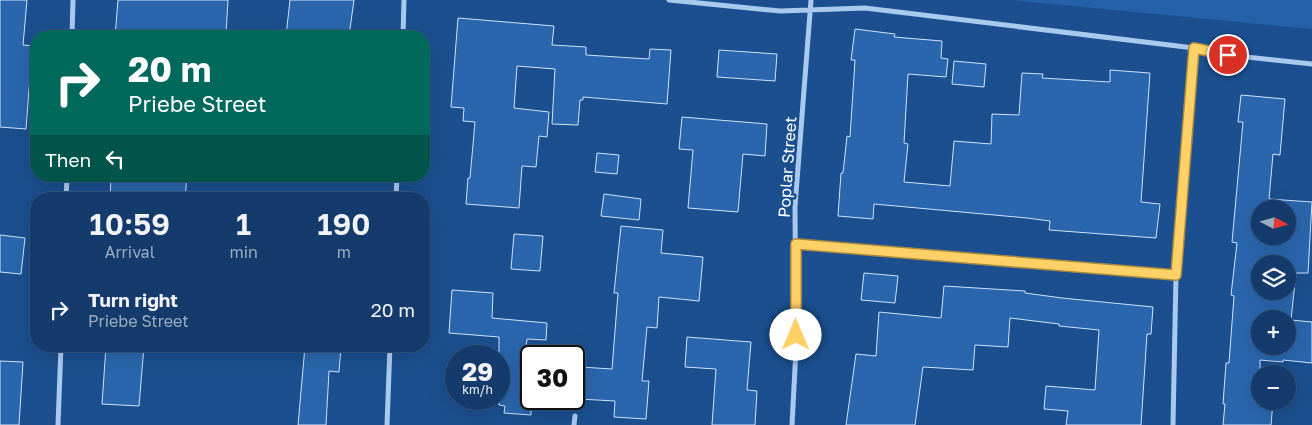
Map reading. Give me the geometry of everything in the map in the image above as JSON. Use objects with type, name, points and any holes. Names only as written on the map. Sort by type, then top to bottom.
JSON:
[{"type":"street","points":[[72,30],[73,0]]},
{"type":"street","points":[[403,30],[404,0]]},
{"type":"street","points":[[669,0],[780,11],[865,8],[1194,48],[1228,55],[1312,64]]},
{"type":"street","name":"Poplar Street","points":[[792,425],[796,349],[796,206],[811,0]]},
{"type":"street","points":[[1173,425],[1176,275],[1194,48]]},
{"type":"street","points":[[796,244],[1176,275]]},
{"type":"street","points":[[58,425],[61,352]]},
{"type":"street","points":[[387,425],[390,352]]},
{"type":"street","points":[[574,425],[575,416]]},
{"type":"shaded area","points":[[1010,0],[1312,0],[1312,29]]},
{"type":"building","points":[[0,0],[27,0],[23,45],[30,46],[26,129],[0,127]]},
{"type":"building","points":[[118,0],[228,0],[226,30],[116,30]]},
{"type":"building","points":[[290,0],[354,0],[350,30],[287,30]]},
{"type":"building","points":[[458,18],[554,26],[552,45],[586,47],[586,55],[649,59],[650,49],[671,50],[667,104],[583,97],[583,100],[580,100],[578,125],[552,124],[555,69],[517,66],[514,108],[549,112],[547,137],[539,136],[536,167],[522,166],[519,208],[466,204],[475,122],[463,121],[464,108],[451,107]]},
{"type":"building","points":[[855,29],[895,34],[894,37],[942,41],[941,58],[948,59],[946,77],[908,74],[904,143],[908,144],[904,182],[950,186],[954,141],[991,144],[992,114],[1019,115],[1022,73],[1043,74],[1042,78],[1110,82],[1110,70],[1150,73],[1141,202],[1160,204],[1156,238],[1049,230],[1050,221],[874,204],[873,219],[838,216],[841,173],[843,173],[847,136],[850,137],[855,60],[851,60]]},
{"type":"building","points":[[719,50],[777,54],[775,81],[717,77]]},
{"type":"building","points":[[954,61],[986,64],[984,87],[952,84]]},
{"type":"building","points":[[1241,95],[1285,99],[1280,155],[1273,154],[1269,199],[1283,200],[1251,200],[1251,245],[1296,245],[1296,201],[1312,202],[1308,273],[1296,273],[1296,255],[1251,255],[1251,300],[1293,300],[1292,310],[1251,310],[1251,355],[1296,355],[1296,320],[1312,322],[1312,363],[1260,360],[1260,365],[1251,365],[1251,410],[1272,410],[1271,425],[1223,425],[1226,363],[1229,363],[1234,296],[1231,295],[1237,243],[1232,242],[1243,122],[1238,122]]},
{"type":"building","points":[[682,117],[767,124],[765,156],[743,154],[738,212],[688,208],[693,150],[679,149]]},
{"type":"building","points":[[597,153],[619,155],[617,174],[595,172]]},
{"type":"building","points":[[111,182],[186,182],[186,192],[110,192]]},
{"type":"building","points":[[604,194],[641,199],[639,220],[601,216]]},
{"type":"building","points":[[621,226],[663,230],[661,253],[703,257],[699,301],[659,297],[657,328],[647,327],[642,381],[649,381],[646,419],[614,417],[615,401],[585,399],[585,367],[612,369],[618,293],[614,293]]},
{"type":"building","points":[[514,234],[543,236],[540,271],[511,269]]},
{"type":"building","points":[[0,235],[25,238],[21,274],[0,272]]},
{"type":"building","points":[[864,273],[898,276],[895,303],[861,300]]},
{"type":"building","points":[[944,286],[1025,291],[1025,293],[1062,298],[1153,307],[1151,334],[1147,334],[1141,425],[1066,425],[1068,411],[1044,409],[1046,386],[1095,390],[1099,330],[1010,318],[1008,347],[975,345],[973,370],[923,367],[915,425],[846,425],[856,354],[876,356],[879,312],[941,318]]},
{"type":"building","points":[[452,290],[493,293],[492,318],[547,323],[546,340],[527,339],[526,345],[520,345],[520,410],[531,410],[531,415],[504,413],[504,410],[510,410],[510,345],[499,345],[499,337],[449,333]]},
{"type":"building","points":[[687,337],[751,342],[747,390],[757,391],[755,425],[712,425],[716,369],[685,367]]},
{"type":"building","points":[[106,352],[144,352],[139,406],[102,404]]},
{"type":"building","points":[[304,352],[341,352],[339,372],[329,371],[326,425],[298,425]]},
{"type":"building","points":[[0,361],[23,362],[19,425],[0,425]]},
{"type":"route","points":[[796,335],[796,244],[1176,275],[1194,48],[1228,55]]}]
